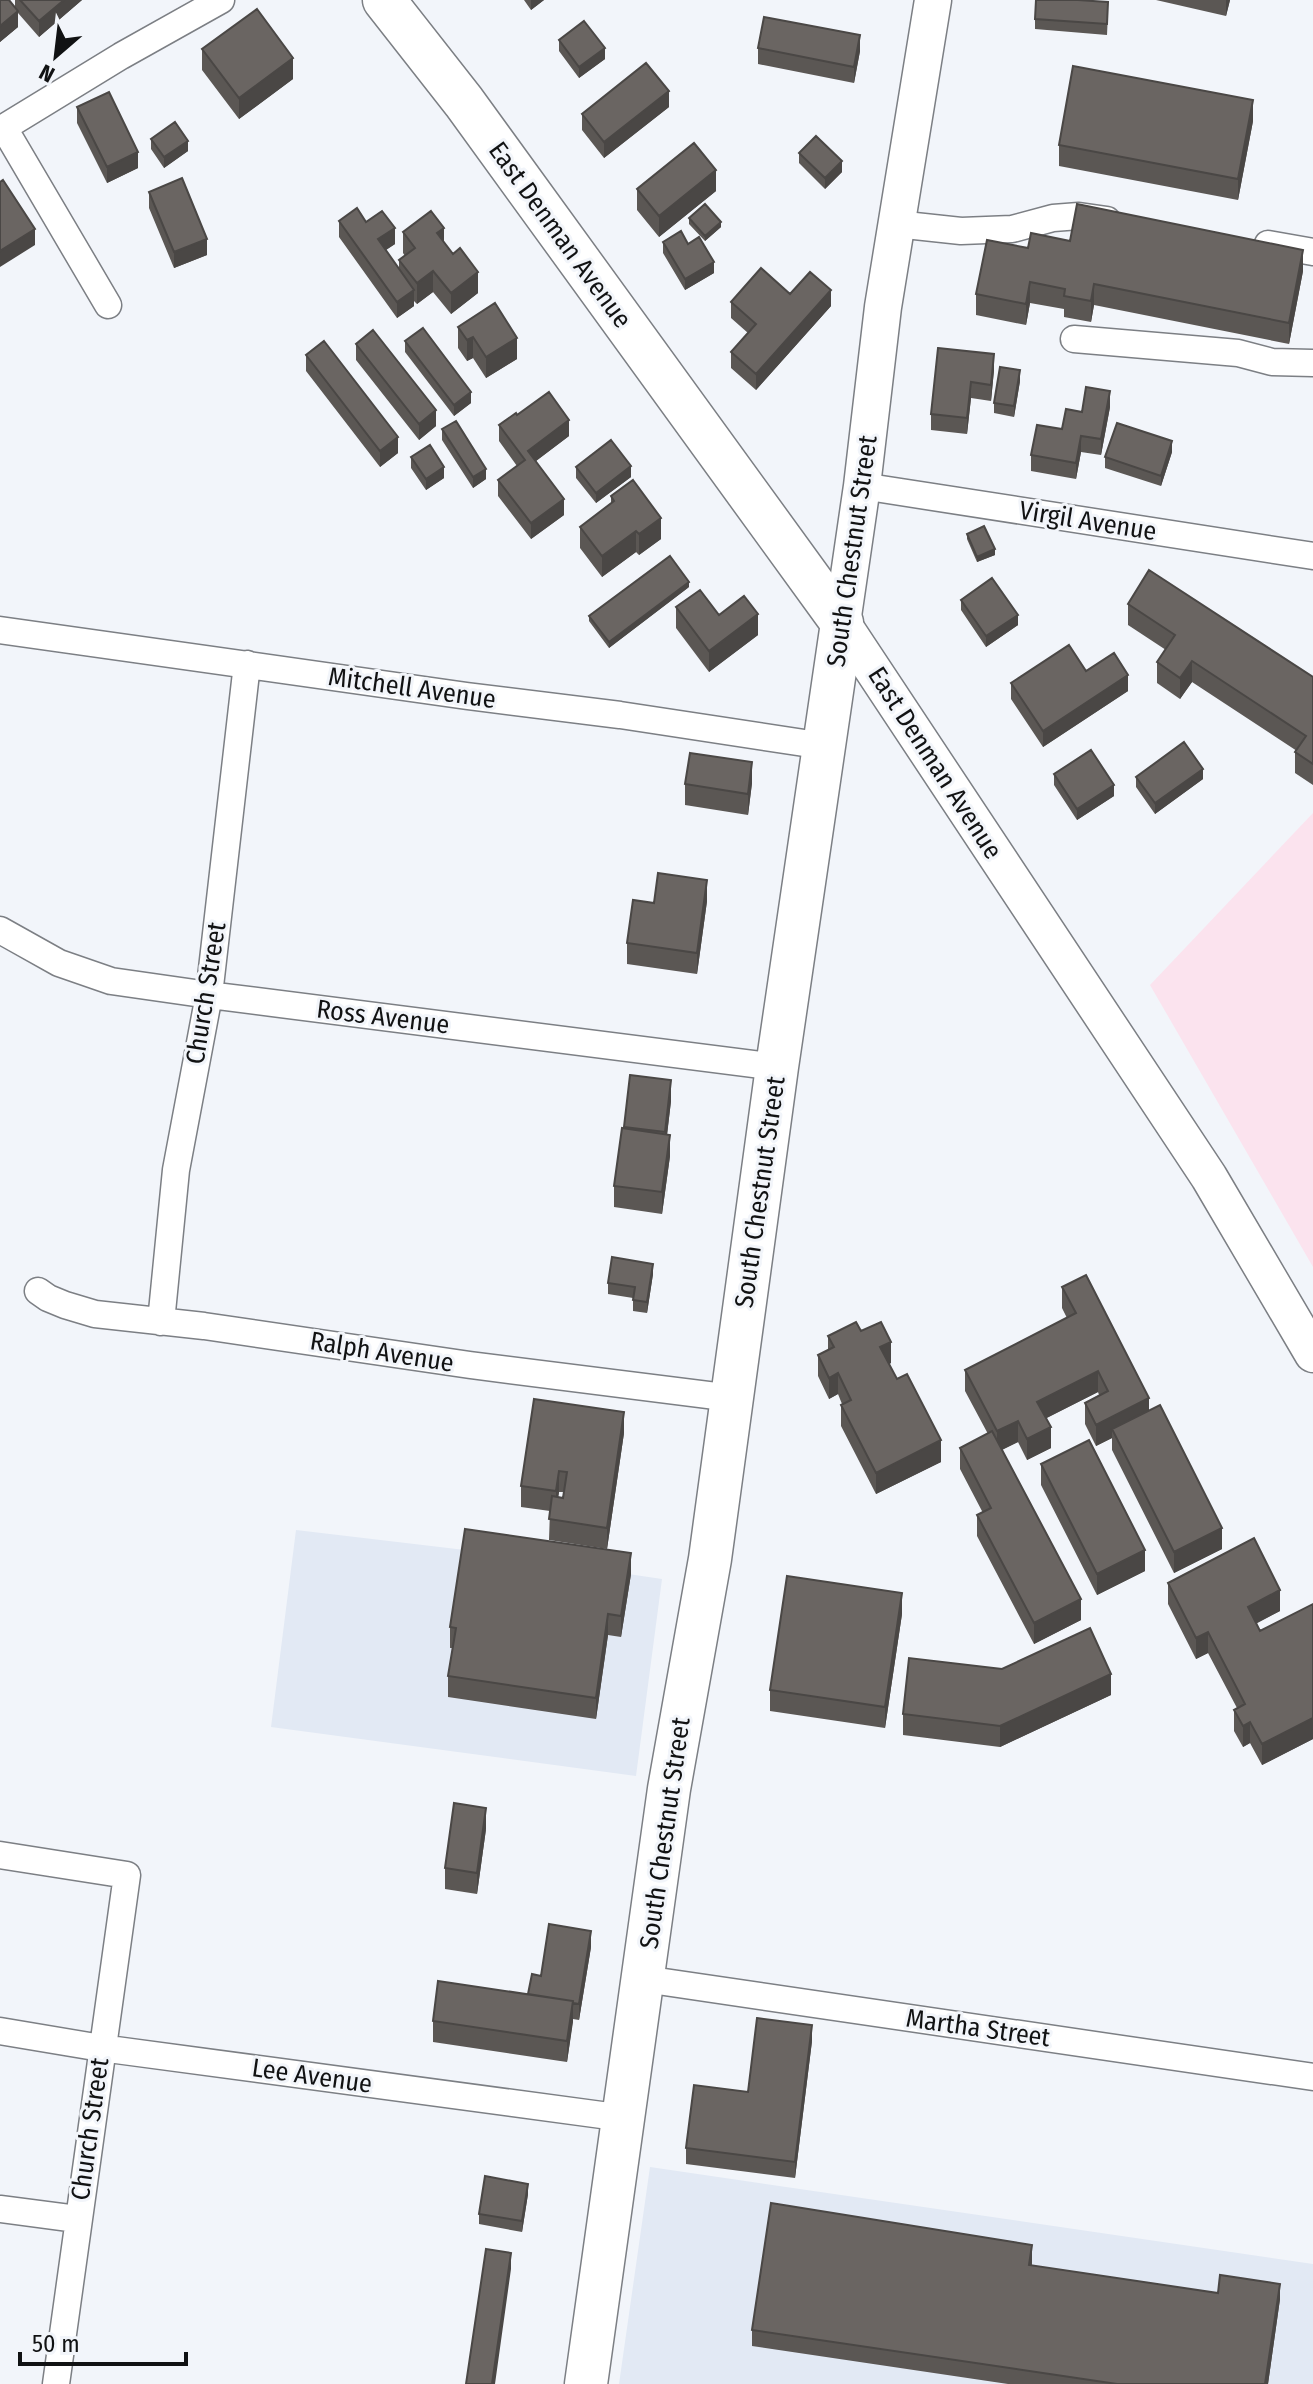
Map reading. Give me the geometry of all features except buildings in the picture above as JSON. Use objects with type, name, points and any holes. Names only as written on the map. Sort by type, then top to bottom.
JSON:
[{"type":"main road","name":"East Denman Avenue","points":[[384,0],[464,102],[842,623],[1209,1177],[1313,1354]]},
{"type":"main road","name":"South Chestnut Street","points":[[586,2384],[669,1789],[710,1559],[777,1067],[862,486],[883,307],[925,5]]},
{"type":"street","points":[[108,305],[2,129],[121,56],[221,0]]},
{"type":"street","points":[[896,224],[961,231],[1012,229],[1053,218],[1079,216],[1134,223]]},
{"type":"street","points":[[1249,240],[1313,252]]},
{"type":"street","points":[[1074,339],[1238,353],[1272,362],[1313,363]]},
{"type":"street","name":"Virgil Avenue","points":[[862,486],[1313,556]]},
{"type":"street","name":"Mitchell Avenue","points":[[0,630],[824,746]]},
{"type":"street","name":"Church Street","points":[[161,1322],[176,1170],[209,995],[247,664]]},
{"type":"street","name":"Ross Avenue","points":[[0,930],[59,963],[111,981],[777,1067]]},
{"type":"street","name":"Ralph Avenue","points":[[38,1291],[65,1305],[95,1314],[732,1398]]},
{"type":"street","name":"Church Street","points":[[0,1855],[127,1875],[56,2384]]},
{"type":"street","name":"Martha Street","points":[[644,1979],[1313,2077]]},
{"type":"street","name":"Lee Avenue","points":[[0,2031],[101,2048],[624,2118]]},
{"type":"street","points":[[0,2209],[77,2219]]},
{"type":"shaded area","points":[[1313,813],[1313,1267],[1150,985]]},
{"type":"shaded area","points":[[296,1530],[465,1550],[662,1579],[636,1776],[271,1727]]},
{"type":"shaded area","points":[[650,2167],[1313,2264],[1313,2384],[619,2384]]}]
